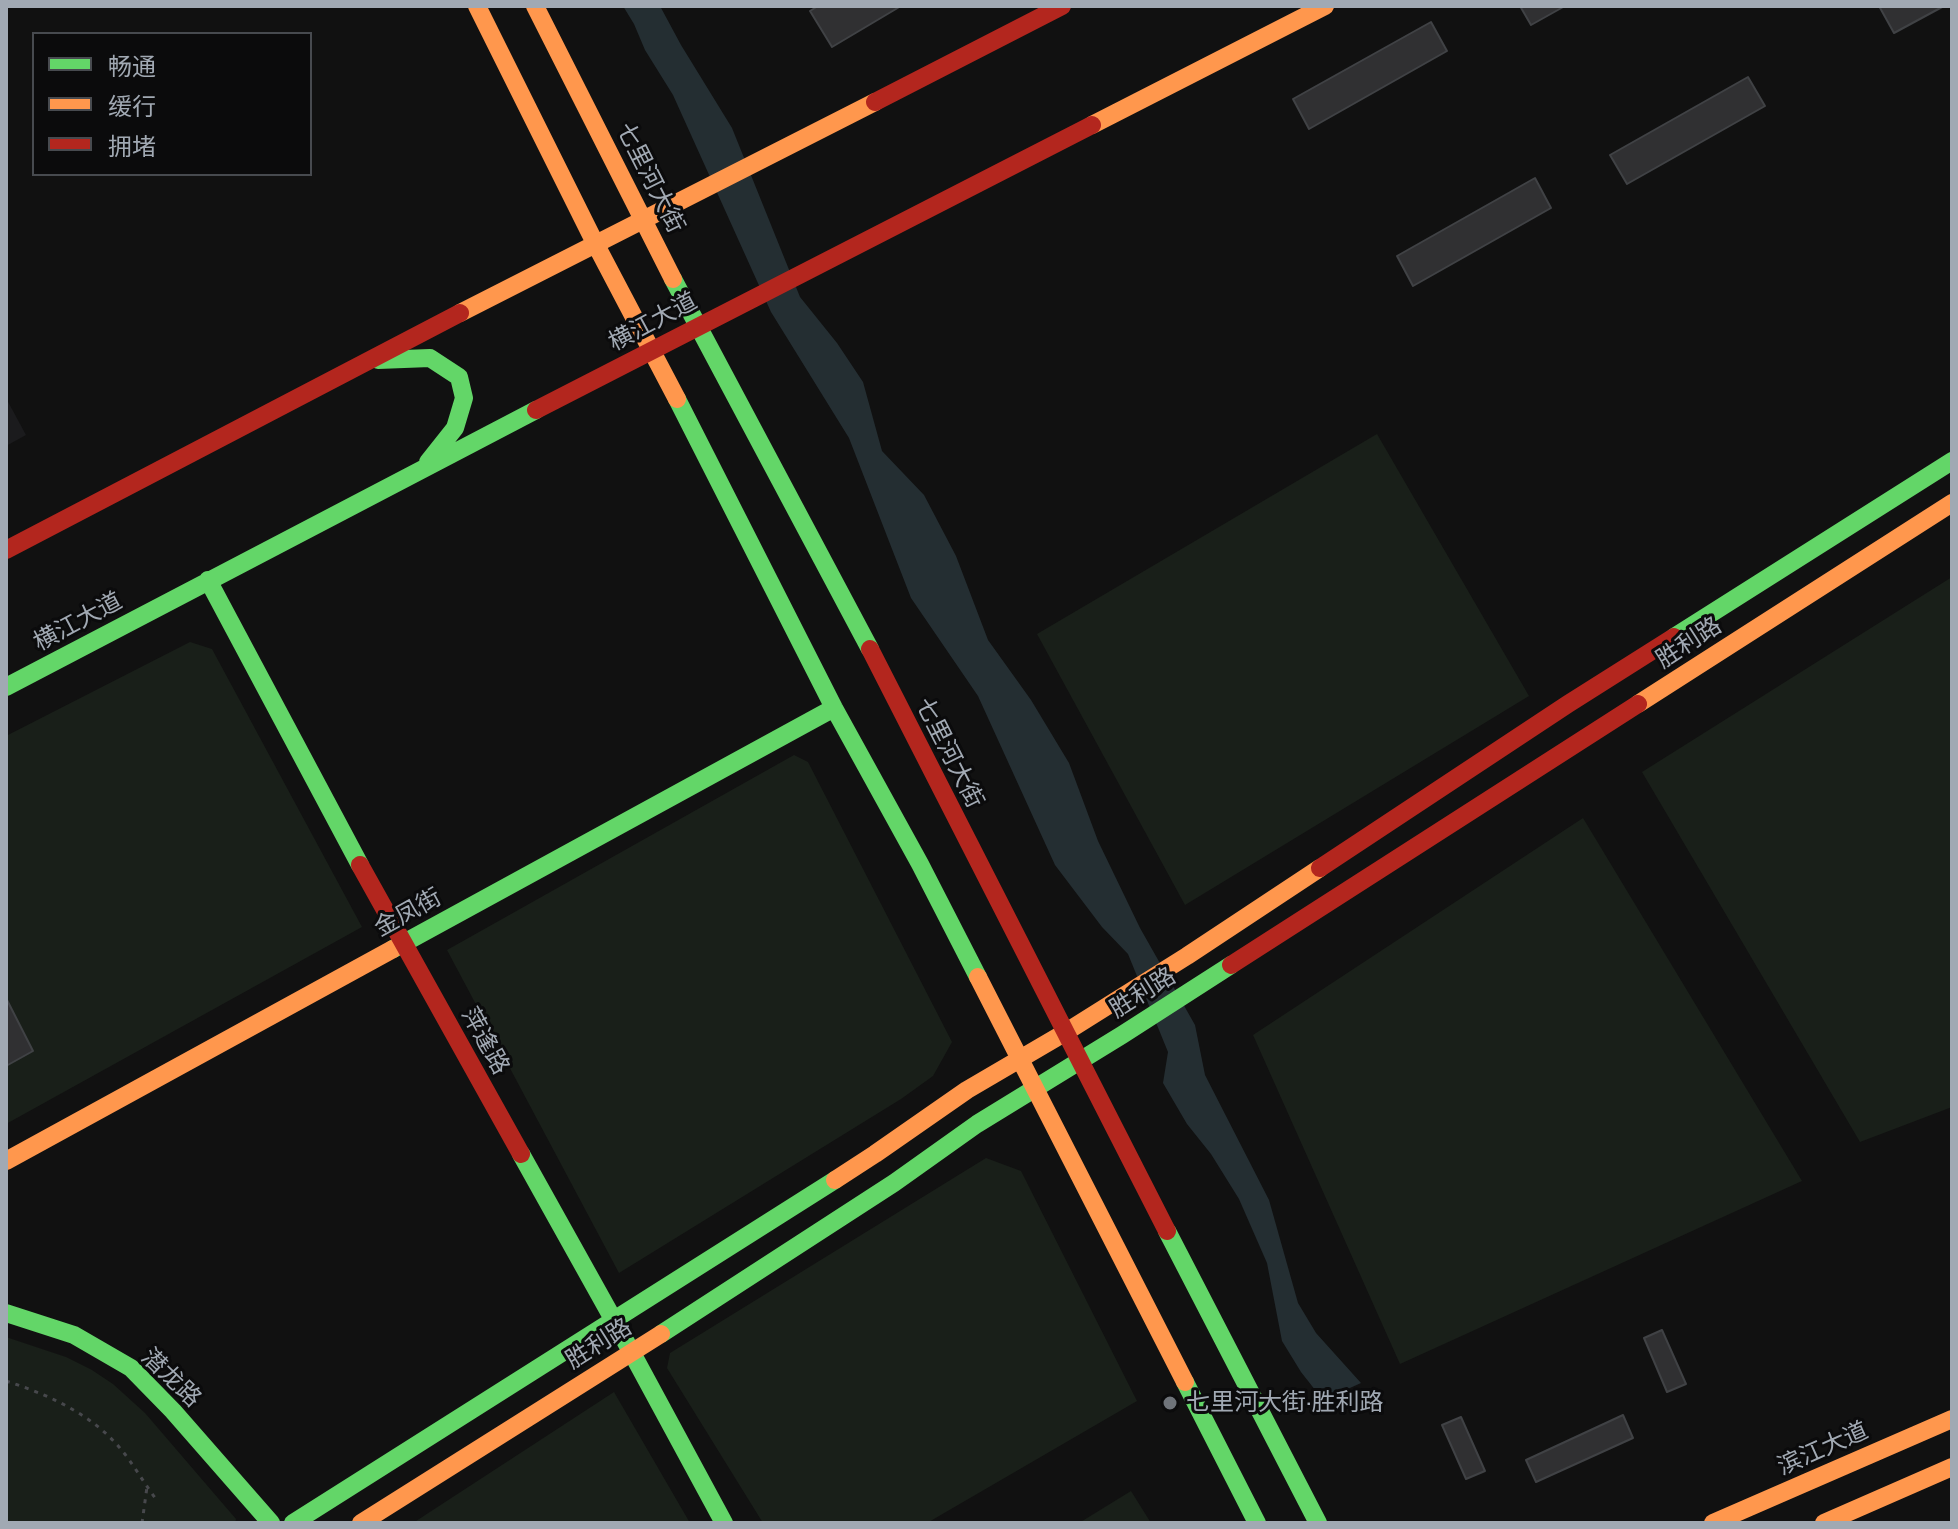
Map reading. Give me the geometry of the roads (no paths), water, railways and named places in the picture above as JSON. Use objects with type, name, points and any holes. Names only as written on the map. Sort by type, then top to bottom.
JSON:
[{"type":"main road","points":[[477,6],[834,708],[920,864],[1257,1523]]},
{"type":"main road","name":"七里河大街","points":[[535,6],[697,326],[886,680],[1318,1523]]},
{"type":"main road","points":[[6,550],[595,243],[1062,6]]},
{"type":"main road","name":"横江大道","points":[[6,687],[697,326],[1325,6]]},
{"type":"main road","points":[[369,361],[430,358],[459,377],[464,398],[455,428],[421,470]]},
{"type":"main road","name":"胜利路","points":[[293,1523],[875,1154],[967,1090],[1187,956],[1568,704],[1952,461]]},
{"type":"main road","name":"胜利路","points":[[361,1523],[632,1353],[894,1183],[924,1158],[1122,1035],[1952,503]]},
{"type":"main road","name":"萍逢路","points":[[208,580],[402,943],[724,1523]]},
{"type":"main road","name":"金凤街","points":[[6,1161],[834,708]]},
{"type":"main road","points":[[875,1154],[896,1163],[898,1171],[894,1183]]},
{"type":"main road","name":"潜龙路","points":[[6,1313],[74,1335],[131,1368],[271,1523]]},
{"type":"main road","name":"滨江大道","points":[[1713,1523],[1952,1419]]},
{"type":"main road","points":[[425,1439],[422,1463],[429,1468],[445,1470]]},
{"type":"main road","points":[[1824,1523],[1952,1467]]},
{"type":"place","name":"七里河大街·胜利路","points":[[1170,1403]]}]
